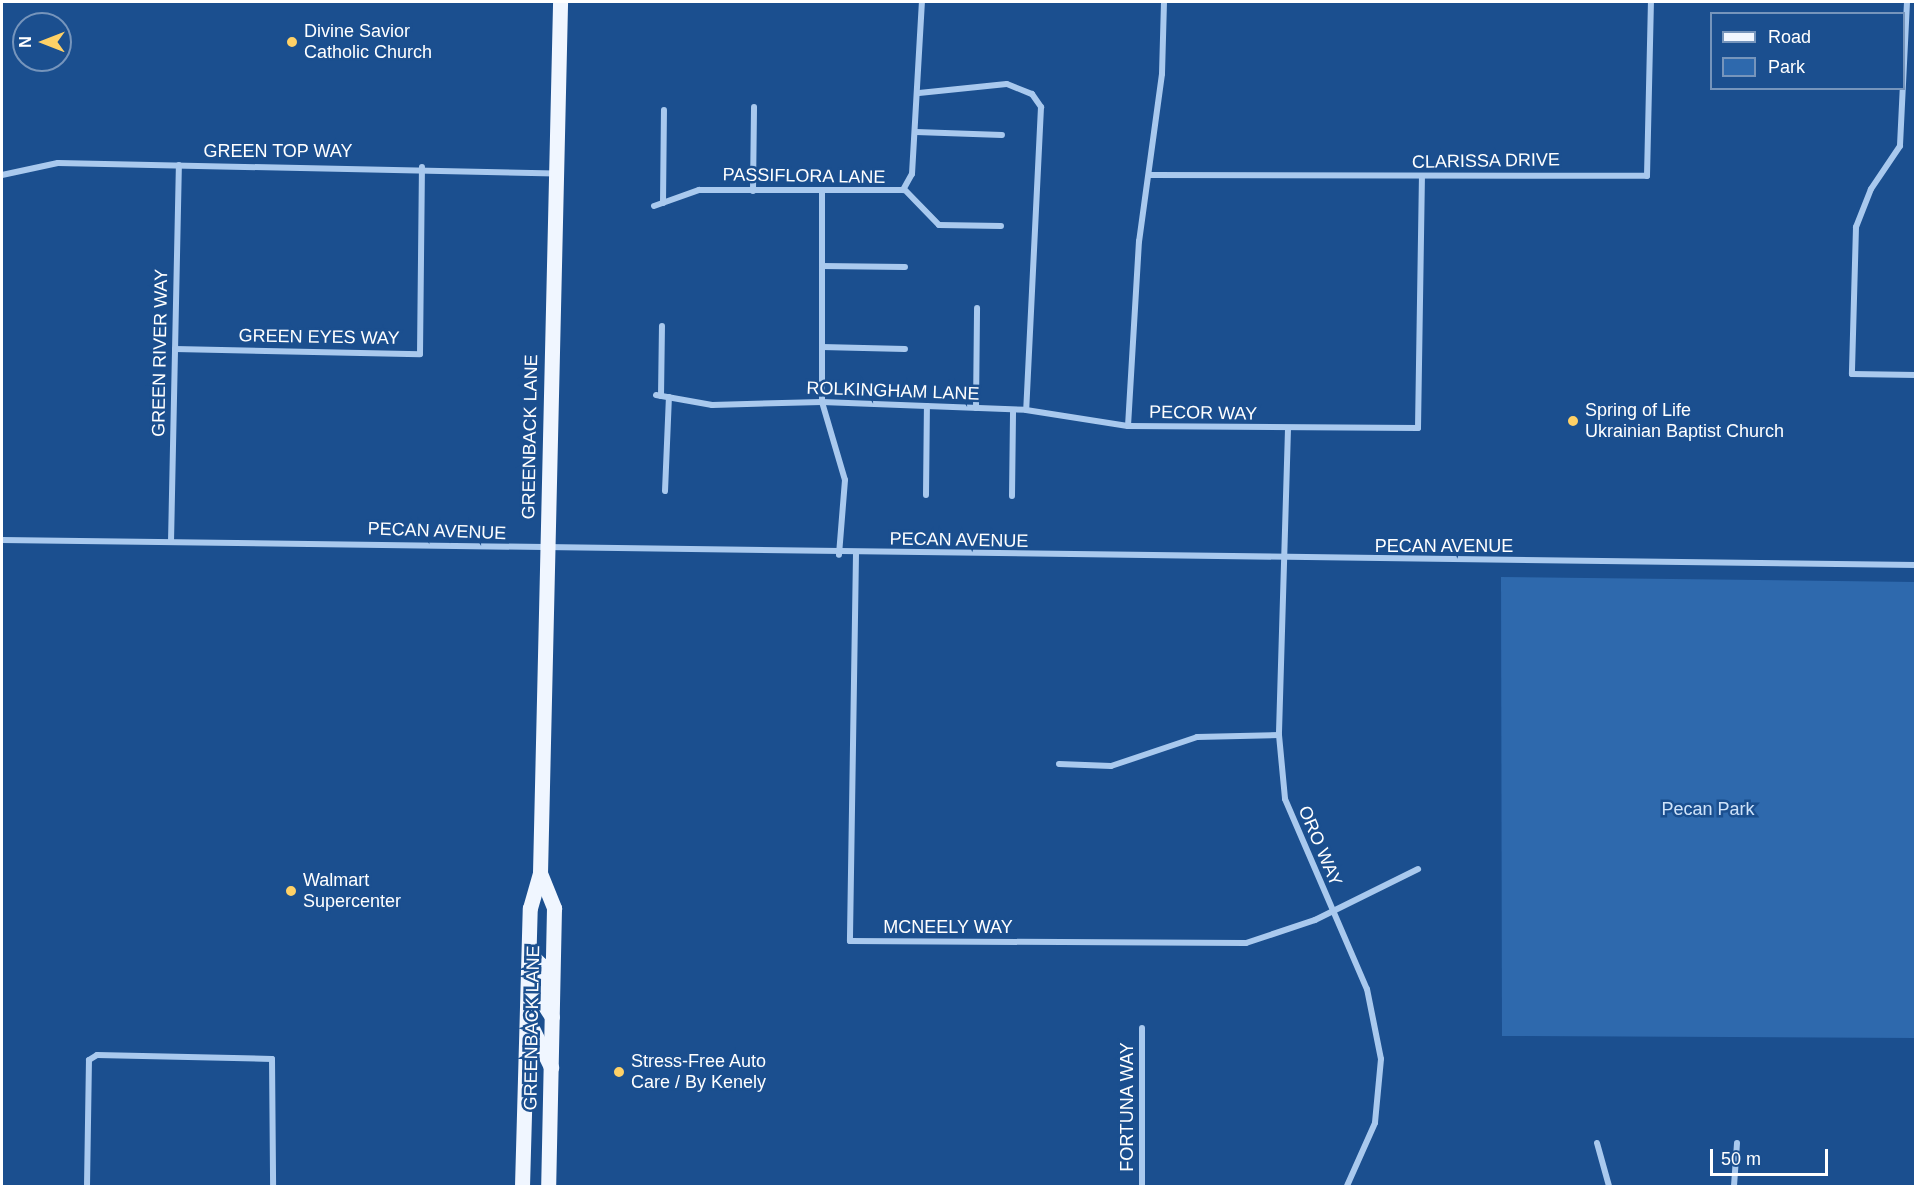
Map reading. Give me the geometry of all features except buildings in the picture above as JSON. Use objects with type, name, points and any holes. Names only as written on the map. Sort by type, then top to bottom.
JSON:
[{"type":"main road","name":"GREENBACK LANE","points":[[522,1186],[530,908],[540,873],[560,2]]},
{"type":"main road","name":"GREENBACK LANE","points":[[540,873],[554,908],[548,1186]]},
{"type":"main road","points":[[529,953],[540,964],[541,1000],[552,1018]]},
{"type":"main road","points":[[527,1018],[551,1067]]},
{"type":"street","name":"PASSIFLORA LANE","points":[[654,206],[699,190],[822,193],[904,189],[912,174],[921,69],[922,2]]},
{"type":"street","name":"PECOR WAY","points":[[1164,2],[1162,74],[1150,175],[1139,241],[1128,426],[1288,429],[1418,428],[1422,177]]},
{"type":"street","name":"CLARISSA DRIVE","points":[[1150,175],[1647,176],[1651,2]]},
{"type":"street","points":[[1905,43],[1907,2]]},
{"type":"street","points":[[919,93],[1007,84],[1032,94],[1041,107],[1026,410]]},
{"type":"street","points":[[1903,90],[1900,146],[1871,189],[1856,226],[1852,374],[1916,375]]},
{"type":"street","points":[[753,191],[754,107]]},
{"type":"street","points":[[663,203],[664,110]]},
{"type":"street","points":[[916,132],[1002,135]]},
{"type":"street","name":"GREEN TOP WAY","points":[[2,175],[58,163],[422,167],[556,173]]},
{"type":"street","name":"GREEN RIVER WAY","points":[[171,542],[179,165]]},
{"type":"street","name":"GREEN EYES WAY","points":[[175,349],[420,354],[422,167]]},
{"type":"street","points":[[904,189],[939,225],[1001,226]]},
{"type":"street","points":[[822,193],[822,402],[845,480],[839,555]]},
{"type":"street","points":[[822,266],[905,267]]},
{"type":"street","points":[[976,408],[977,308]]},
{"type":"street","name":"ROLKINGHAM LANE","points":[[662,326],[659,395],[712,405],[822,402],[1026,410],[1050,418],[1128,426]]},
{"type":"street","points":[[822,348],[905,348]]},
{"type":"street","points":[[665,491],[669,397]]},
{"type":"street","points":[[926,495],[927,406]]},
{"type":"street","points":[[1012,496],[1013,410]]},
{"type":"street","name":"ORO WAY","points":[[1288,429],[1282,560],[1279,735],[1292,824],[1366,989],[1381,1059],[1375,1123],[1347,1186]]},
{"type":"street","name":"PECAN AVENUE","points":[[2,540],[839,555],[1916,565]]},
{"type":"street","name":"MCNEELY WAY","points":[[856,554],[850,941],[1235,944],[1332,911],[1418,869]]},
{"type":"street","points":[[1059,764],[1111,766],[1197,737],[1279,735]]},
{"type":"street","name":"FORTUNA WAY","points":[[1142,1028],[1142,1186]]},
{"type":"street","points":[[87,1186],[89,1060],[97,1055],[272,1059],[273,1186]]},
{"type":"street","points":[[1597,1143],[1609,1186]]},
{"type":"street","points":[[1734,1186],[1737,1143]]},
{"type":"green space","name":"Pecan Park","points":[[1501,577],[1915,582],[1915,1038],[1502,1036]]},
{"type":"place","name":"Divine Savior Catholic Church","points":[[292,42]]},
{"type":"place","name":"Spring of Life Ukrainian Baptist Church","points":[[1573,421]]},
{"type":"place","name":"Walmart Supercenter","points":[[291,891]]},
{"type":"place","name":"Stress-Free Auto Care / By Kenely","points":[[619,1072]]}]
